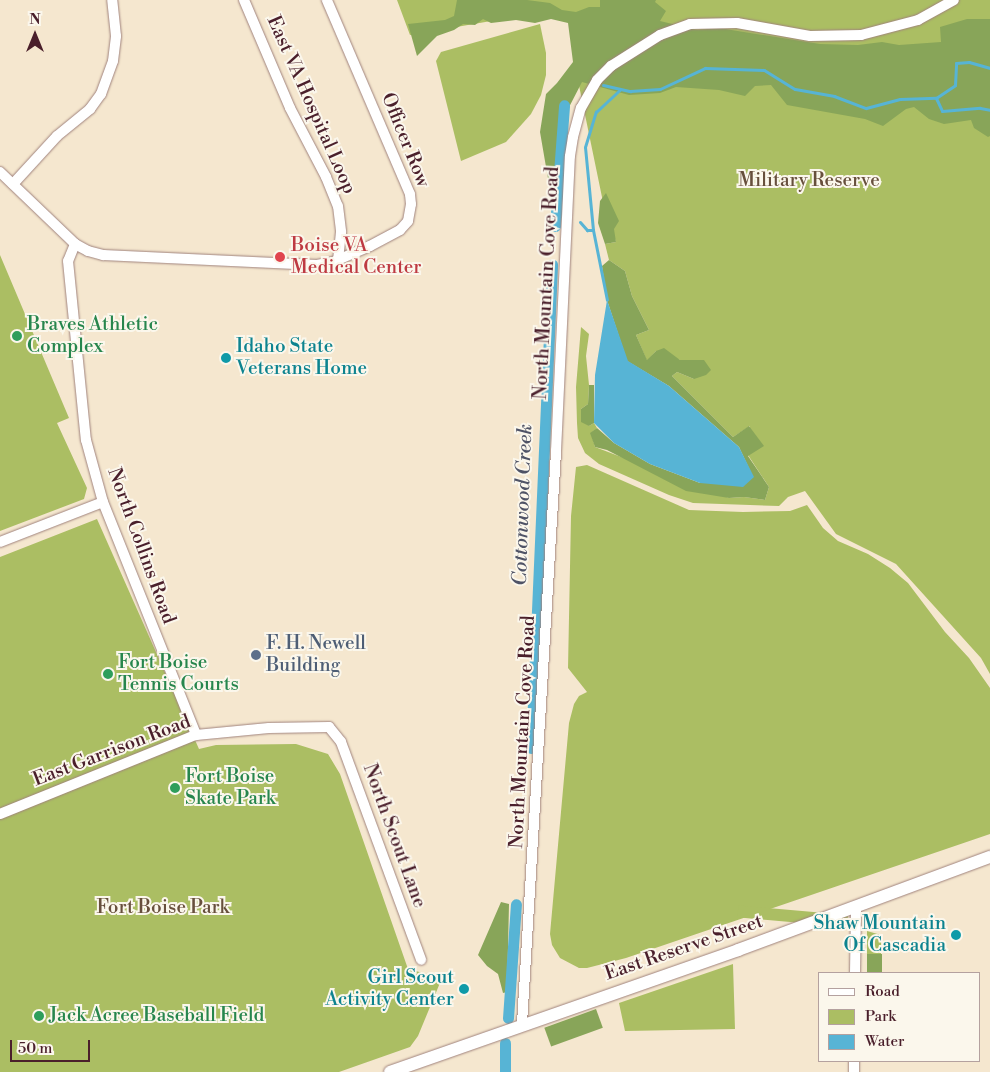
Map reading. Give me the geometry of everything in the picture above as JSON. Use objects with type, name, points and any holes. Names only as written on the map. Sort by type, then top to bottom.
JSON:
[{"type":"street","points":[[13,184],[57,136],[90,109],[100,94],[113,61],[116,36],[112,0]]},
{"type":"street","name":"East VA Hospital Loop","points":[[244,0],[290,108],[326,177],[338,206],[341,232],[338,260]]},
{"type":"street","name":"Officer Row","points":[[327,0],[410,194],[411,204],[408,221],[400,230],[338,260]]},
{"type":"street","name":"North Mountain Cove Road","points":[[522,1024],[556,451],[570,156],[574,130],[581,108],[597,80],[610,66],[660,36],[690,24],[737,23],[810,36],[861,35],[918,20],[954,0]]},
{"type":"street","points":[[0,172],[75,244],[88,251],[115,256],[317,265],[338,260]]},
{"type":"street","name":"North Collins Road","points":[[75,244],[68,261],[86,440],[103,502],[196,735]]},
{"type":"street","points":[[0,542],[103,502]]},
{"type":"street","name":"East Garrison Road","points":[[0,814],[196,735],[268,728],[329,727]]},
{"type":"street","name":"North Scout Lane","points":[[329,727],[341,742],[421,960]]},
{"type":"street","name":"East Reserve Street","points":[[390,1072],[856,907],[990,857]]},
{"type":"street","points":[[855,972],[856,907]]},
{"type":"green space","name":"Military Reserve","points":[[397,0],[990,0],[990,674],[981,658],[896,564],[836,534],[805,491],[788,497],[779,506],[693,503],[669,495],[599,464],[585,453],[578,438],[577,423],[576,387],[581,327],[589,334],[586,356],[589,385],[588,404],[581,409],[589,426],[594,423],[597,428],[591,433],[595,447],[729,498],[744,497],[765,500],[769,487],[748,455],[750,426],[733,437],[672,376],[677,372],[694,379],[680,360],[656,351],[647,361],[636,335],[649,330],[632,296],[625,271],[609,260],[605,244],[616,242],[603,202],[576,71],[569,21],[544,12],[410,35]]},
{"type":"green space","points":[[457,0],[527,0],[550,3],[562,10],[576,12],[589,7],[600,7],[600,0],[656,0],[655,2],[666,11],[660,21],[697,30],[719,28],[820,44],[858,45],[882,42],[899,45],[941,42],[940,27],[967,19],[990,19],[990,136],[988,137],[974,128],[971,120],[944,124],[929,119],[914,107],[906,109],[883,126],[865,119],[787,105],[771,85],[755,86],[745,96],[719,90],[676,87],[660,93],[629,95],[582,82],[566,113],[560,135],[557,196],[551,196],[540,132],[546,94],[573,62],[568,23],[551,19],[535,23],[516,20],[491,23],[483,19],[475,25],[463,24],[454,30],[437,36],[417,56],[408,24],[445,20],[454,16]]},
{"type":"green space","points":[[540,24],[546,53],[546,75],[541,95],[531,114],[506,142],[461,161],[436,61],[441,52]]},
{"type":"green space","points":[[606,193],[619,221],[614,229],[616,242],[605,244],[598,223],[600,201]]},
{"type":"green space","name":"Braves Athletic Complex","points":[[0,255],[69,418],[57,423],[87,488],[84,499],[0,531]]},
{"type":"green space","points":[[609,260],[625,271],[632,296],[649,330],[636,335],[647,360],[656,351],[664,348],[680,360],[704,360],[711,370],[706,375],[694,379],[677,372],[672,376],[733,437],[749,426],[764,446],[748,456],[769,487],[765,500],[744,497],[729,498],[686,491],[607,450],[595,447],[590,433],[597,428],[614,443],[650,464],[700,483],[753,477],[739,447],[669,386],[627,361],[607,300],[602,266]]},
{"type":"green space","points":[[589,385],[594,385],[594,423],[589,426],[581,422],[581,409],[588,404]]},
{"type":"green space","points":[[587,465],[689,510],[790,511],[807,505],[823,528],[838,541],[868,554],[890,568],[908,583],[945,632],[969,658],[990,688],[990,834],[626,958],[587,968],[579,968],[560,958],[552,945],[550,934],[569,723],[574,704],[579,696],[587,692],[568,668],[571,516],[576,467]]},
{"type":"green space","name":"Fort Boise Park","points":[[97,519],[199,749],[216,745],[296,744],[328,754],[340,774],[408,969],[442,978],[418,1036],[410,1047],[339,1072],[0,1072],[0,557]]},
{"type":"green space","points":[[501,902],[509,904],[507,992],[503,993],[498,974],[487,966],[478,955]]},
{"type":"green space","points":[[738,905],[848,915],[847,927],[737,917]]},
{"type":"green space","points":[[867,931],[881,935],[881,954],[867,954]]},
{"type":"green space","points":[[867,954],[882,954],[882,972],[867,972]]},
{"type":"green space","points":[[733,964],[735,1029],[625,1031],[619,1003]]},
{"type":"green space","points":[[596,1009],[603,1028],[551,1047],[544,1028]]},
{"type":"water","points":[[607,300],[628,361],[669,386],[739,447],[754,477],[743,487],[700,483],[650,464],[614,443],[594,423],[595,375]]},
{"type":"waterway","points":[[936,98],[955,85],[956,63],[969,62],[990,68]]},
{"type":"waterway","name":"Cottonwood Creek","points":[[603,85],[630,91],[660,89],[705,68],[764,70],[795,89],[834,96],[866,108],[900,99],[936,98]]},
{"type":"waterway","points":[[593,230],[585,147],[596,112],[620,90]]},
{"type":"waterway","name":"Cottonwood Creek","points":[[936,98],[942,111],[980,108],[990,110]]},
{"type":"waterway","name":"Cottonwood Creek","points":[[555,226],[564,105]]},
{"type":"waterway","points":[[580,222],[587,230],[593,230],[607,300]]},
{"type":"waterway","name":"Cottonwood Creek","points":[[531,748],[552,264]]},
{"type":"waterway","name":"Cottonwood Creek","points":[[508,1018],[516,904]]},
{"type":"waterway","points":[[505,1043],[505,1072]]},
{"type":"place","name":"Boise VA Medical Center","points":[[280,257]]},
{"type":"place","name":"Braves Athletic Complex","points":[[17,336]]},
{"type":"place","name":"Idaho State Veterans Home","points":[[226,358]]},
{"type":"place","name":"F. H. Newell Building","points":[[256,655]]},
{"type":"place","name":"Fort Boise Tennis Courts","points":[[108,674]]},
{"type":"place","name":"Fort Boise Skate Park","points":[[175,788]]},
{"type":"place","name":"Shaw Mountain Of Cascadia","points":[[956,935]]},
{"type":"place","name":"Girl Scout Activity Center","points":[[464,989]]},
{"type":"place","name":"Jack Acree Baseball Field","points":[[39,1016]]}]
